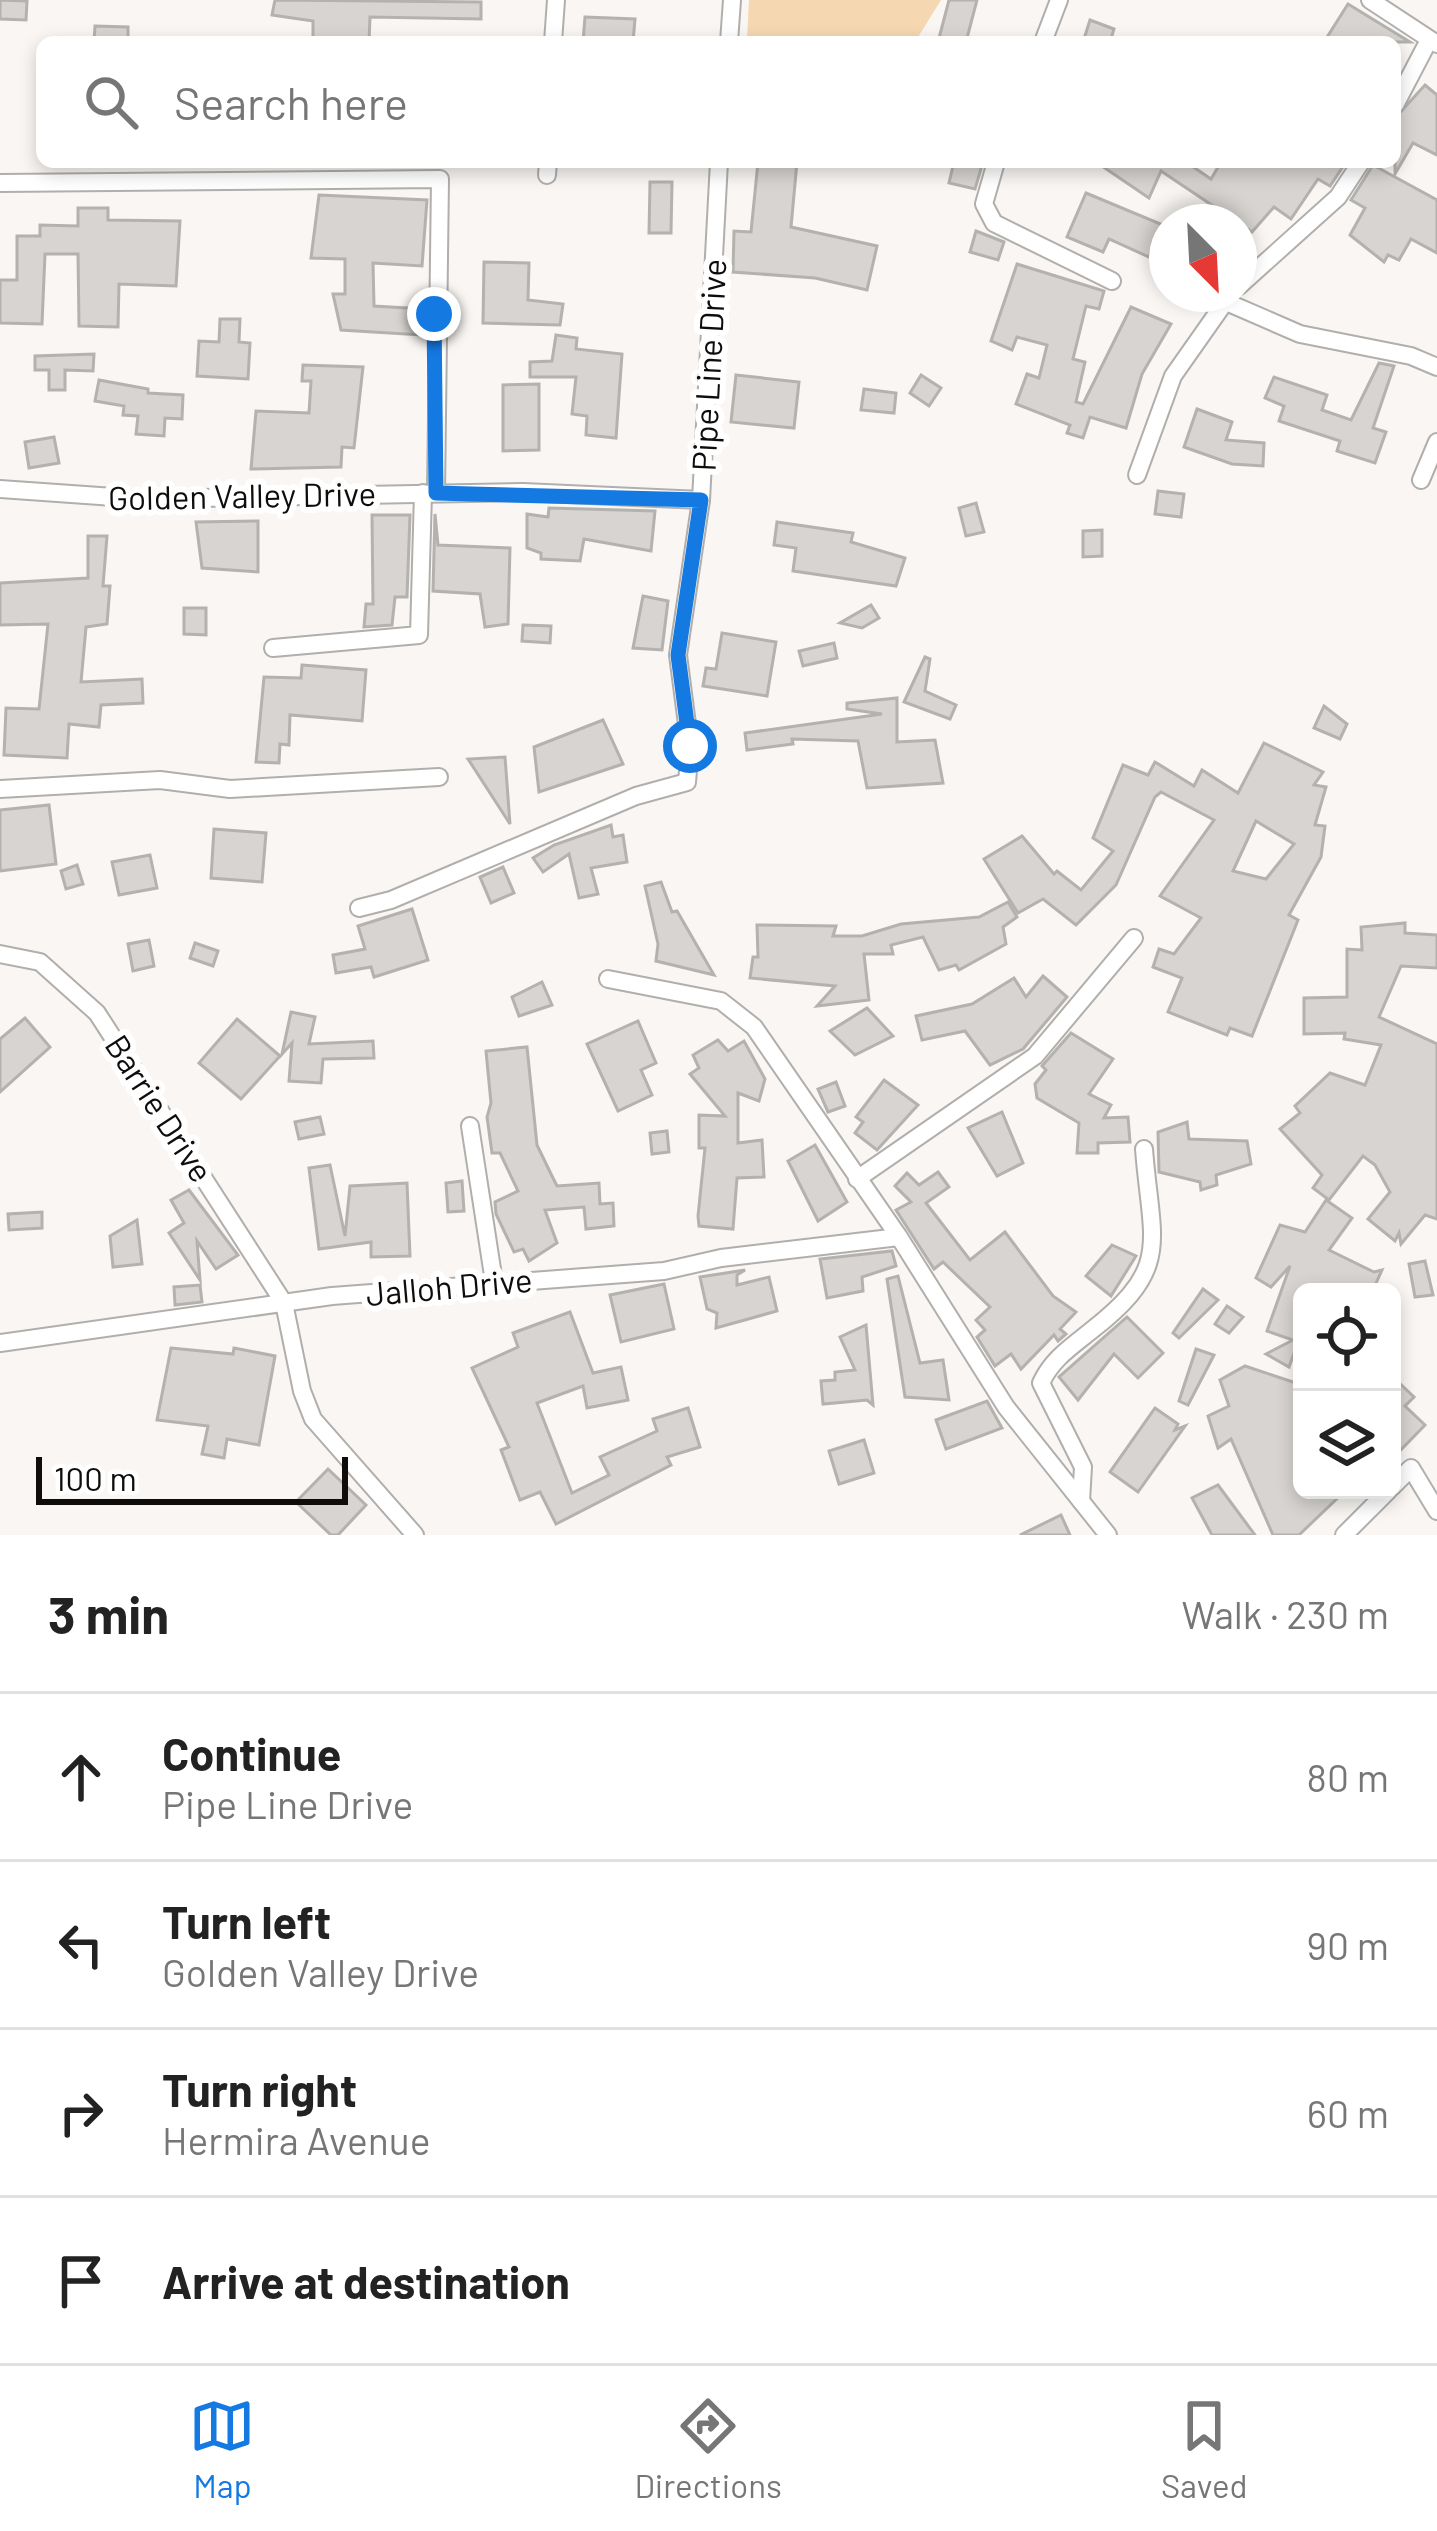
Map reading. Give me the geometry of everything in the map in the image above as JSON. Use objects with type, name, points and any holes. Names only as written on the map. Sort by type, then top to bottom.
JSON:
[{"type":"street","points":[[554,36],[556,0]]},
{"type":"street","points":[[729,36],[732,0]]},
{"type":"street","points":[[1045,36],[1059,0]]},
{"type":"street","points":[[1370,0],[1433,42],[1401,96]]},
{"type":"street","name":"Pipe Line Drive","points":[[359,908],[392,900],[635,796],[686,782],[690,746],[678,655],[701,500],[719,168]]},
{"type":"street","points":[[993,168],[984,204],[994,224],[1112,281]]},
{"type":"street","points":[[1257,270],[1338,196],[1357,168]]},
{"type":"street","points":[[0,183],[440,179],[430,493],[419,635],[414,640],[273,648]]},
{"type":"street","points":[[1137,476],[1173,376],[1217,312]]},
{"type":"street","points":[[1257,312],[1300,334],[1412,356],[1437,367]]},
{"type":"street","points":[[1421,480],[1437,442]]},
{"type":"street","name":"Golden Valley Drive","points":[[0,489],[142,499],[430,493],[701,500]]},
{"type":"street","points":[[0,789],[160,780],[230,789],[439,777]]},
{"type":"street","points":[[857,1179],[1035,1056],[1134,938]]},
{"type":"street","name":"Barrie Drive","points":[[0,954],[40,962],[98,1013],[284,1303]]},
{"type":"street","points":[[608,979],[721,1001],[754,1027],[899,1237],[1006,1407],[1108,1535]]},
{"type":"street","points":[[470,1126],[494,1282]]},
{"type":"street","points":[[1081,1501],[1083,1467],[1041,1383],[1050,1363],[1130,1301],[1146,1279],[1151,1251],[1144,1148]]},
{"type":"street","name":"Jalloh Drive","points":[[0,1343],[284,1303],[664,1271],[721,1258],[899,1237]]},
{"type":"street","points":[[284,1303],[302,1391],[314,1418],[415,1535]]},
{"type":"street","points":[[1401,1478],[1411,1468],[1437,1511]]},
{"type":"street","points":[[1344,1535],[1379,1499]]},
{"type":"shaded area","points":[[749,0],[941,0],[919,36],[747,36]]},
{"type":"building","points":[[0,0],[27,1],[26,20],[0,19]]},
{"type":"building","points":[[275,0],[481,2],[481,19],[370,17],[369,36],[313,36],[313,21],[272,15]]},
{"type":"building","points":[[949,0],[977,0],[968,36],[940,36]]},
{"type":"building","points":[[1348,4],[1400,36],[1328,36]]},
{"type":"building","points":[[585,17],[635,19],[634,36],[583,36]]},
{"type":"building","points":[[1090,20],[1114,29],[1112,36],[1085,36]]},
{"type":"building","points":[[95,26],[128,27],[128,36],[94,36]]},
{"type":"building","points":[[1425,85],[1437,95],[1437,155],[1413,143],[1401,164],[1401,111]]},
{"type":"building","points":[[757,168],[796,168],[791,227],[877,246],[867,290],[815,278],[733,272],[734,231],[751,232]]},
{"type":"building","points":[[953,168],[981,168],[975,189],[949,183]]},
{"type":"building","points":[[1105,168],[1195,168],[1211,179],[1217,168],[1342,168],[1330,186],[1318,179],[1291,219],[1274,207],[1257,226],[1257,204],[1210,204],[1161,171],[1149,198]]},
{"type":"building","points":[[1371,168],[1378,168],[1437,200],[1437,253],[1411,239],[1399,260],[1388,255],[1384,262],[1350,235],[1365,208],[1351,200]]},
{"type":"building","points":[[650,182],[672,182],[671,233],[649,233]]},
{"type":"building","points":[[1086,193],[1149,219],[1149,257],[1109,239],[1103,252],[1067,237]]},
{"type":"building","points":[[319,195],[427,200],[422,266],[373,263],[374,306],[423,309],[421,335],[341,330],[333,294],[345,294],[345,259],[311,258]]},
{"type":"building","points":[[78,208],[108,208],[108,220],[180,221],[176,286],[119,284],[118,327],[79,326],[78,254],[45,254],[42,324],[0,323],[0,280],[17,280],[17,236],[40,236],[40,225],[78,226]]},
{"type":"building","points":[[976,231],[1004,242],[998,260],[970,252]]},
{"type":"building","points":[[484,262],[529,263],[528,300],[563,304],[560,325],[483,323]]},
{"type":"building","points":[[1017,264],[1104,291],[1099,309],[1086,306],[1073,359],[1085,362],[1076,402],[1083,404],[1131,307],[1171,324],[1142,374],[1126,428],[1090,417],[1083,438],[1067,433],[1070,425],[1016,404],[1027,374],[1039,378],[1047,345],[1017,337],[1012,350],[991,341]]},
{"type":"building","points":[[220,319],[240,319],[239,342],[250,343],[248,379],[197,376],[199,341],[219,342]]},
{"type":"building","points":[[556,335],[577,338],[576,349],[622,354],[616,438],[586,435],[587,416],[572,414],[576,377],[530,377],[530,362],[552,361]]},
{"type":"building","points":[[94,354],[93,371],[65,370],[65,390],[49,390],[49,370],[35,370],[35,356]]},
{"type":"building","points":[[1379,363],[1394,366],[1373,428],[1386,432],[1375,463],[1337,451],[1340,441],[1279,421],[1284,406],[1265,398],[1274,377],[1327,395],[1322,410],[1351,420]]},
{"type":"building","points":[[303,365],[363,367],[354,448],[342,447],[341,467],[251,469],[256,411],[309,413],[311,381],[302,381]]},
{"type":"building","points":[[736,375],[799,382],[794,428],[731,422]]},
{"type":"building","points":[[921,375],[941,388],[929,406],[910,393]]},
{"type":"building","points":[[99,380],[148,389],[148,393],[183,395],[182,419],[165,418],[164,436],[136,434],[138,416],[123,415],[124,406],[95,401]]},
{"type":"building","points":[[539,384],[539,450],[503,451],[503,385]]},
{"type":"building","points":[[864,389],[896,393],[894,413],[861,410]]},
{"type":"building","points":[[1197,409],[1232,422],[1226,440],[1264,443],[1263,466],[1232,464],[1184,447]]},
{"type":"building","points":[[54,437],[59,463],[29,468],[25,442]]},
{"type":"building","points":[[1158,491],[1184,494],[1181,517],[1155,514]]},
{"type":"building","points":[[976,503],[984,532],[966,536],[959,508]]},
{"type":"building","points":[[549,508],[655,511],[651,551],[584,539],[580,561],[541,559],[541,553],[527,548],[527,514],[548,517]]},
{"type":"building","points":[[435,514],[438,545],[510,548],[508,624],[485,627],[480,594],[433,591]]},
{"type":"building","points":[[372,515],[410,515],[407,597],[395,597],[392,625],[364,627],[366,604],[373,604]]},
{"type":"building","points":[[258,521],[258,572],[202,568],[196,522]]},
{"type":"building","points":[[777,522],[853,533],[851,542],[905,558],[896,586],[793,571],[796,548],[774,545]]},
{"type":"building","points":[[1102,530],[1102,556],[1083,557],[1083,531]]},
{"type":"building","points":[[88,536],[107,536],[103,586],[110,586],[107,624],[86,627],[81,682],[142,679],[143,703],[101,705],[99,727],[69,724],[67,758],[4,755],[6,708],[39,709],[48,624],[0,625],[0,583],[88,578]]},
{"type":"building","points":[[643,596],[668,601],[662,650],[633,648]]},
{"type":"building","points":[[871,605],[879,618],[862,628],[840,623]]},
{"type":"building","points":[[184,608],[206,608],[206,635],[184,634]]},
{"type":"building","points":[[523,625],[551,626],[550,643],[522,641]]},
{"type":"building","points":[[722,633],[776,642],[767,696],[703,686],[706,668],[716,669]]},
{"type":"building","points":[[834,643],[837,658],[803,666],[799,651]]},
{"type":"building","points":[[925,657],[930,659],[925,691],[956,705],[950,719],[904,702]]},
{"type":"building","points":[[302,665],[366,670],[362,721],[290,715],[289,745],[280,744],[279,763],[256,762],[264,677],[301,678]]},
{"type":"building","points":[[897,698],[897,742],[935,740],[943,783],[867,788],[858,741],[792,739],[793,744],[747,750],[745,733],[882,714],[847,709],[847,703]]},
{"type":"building","points":[[1324,706],[1347,724],[1340,739],[1314,728]]},
{"type":"building","points":[[603,720],[623,764],[539,792],[534,747]]},
{"type":"building","points":[[1264,743],[1323,772],[1314,785],[1326,787],[1315,825],[1325,826],[1321,857],[1289,915],[1298,920],[1252,1036],[1230,1028],[1227,1035],[1168,1012],[1182,978],[1153,967],[1159,949],[1174,954],[1201,918],[1160,896],[1214,820],[1161,792],[1116,885],[1076,925],[1043,899],[1018,913],[984,859],[1022,836],[1054,874],[1057,871],[1081,890],[1113,851],[1093,838],[1123,765],[1148,775],[1155,762],[1194,786],[1202,770],[1238,793]],"holes":[[[1256,821],[1294,844],[1266,879],[1233,871]]]},
{"type":"building","points":[[505,757],[510,824],[468,759]]},
{"type":"building","points":[[49,805],[56,864],[0,871],[0,810]]},
{"type":"building","points":[[611,825],[613,837],[623,835],[627,862],[591,868],[598,894],[579,898],[569,854],[543,872],[533,858],[554,845]]},
{"type":"building","points":[[214,829],[266,833],[262,882],[211,878]]},
{"type":"building","points":[[150,855],[157,888],[119,895],[112,862]]},
{"type":"building","points":[[77,865],[83,884],[66,889],[61,871]]},
{"type":"building","points":[[503,867],[514,893],[491,903],[480,877]]},
{"type":"building","points":[[661,882],[672,912],[677,911],[714,975],[656,961],[658,944],[645,886]]},
{"type":"building","points":[[1008,902],[1017,917],[1003,927],[1006,944],[959,970],[956,965],[939,970],[923,937],[891,945],[893,954],[864,954],[869,1000],[817,1006],[835,986],[750,978],[753,957],[758,957],[757,925],[836,926],[833,936],[862,936],[901,924],[979,917]]},
{"type":"building","points":[[412,909],[428,960],[374,977],[371,967],[336,973],[333,955],[365,949],[358,926]]},
{"type":"building","points":[[1405,923],[1405,933],[1437,935],[1437,968],[1401,966],[1379,1017],[1437,1044],[1437,1219],[1425,1215],[1401,1244],[1399,1233],[1395,1241],[1368,1219],[1390,1192],[1375,1165],[1363,1156],[1329,1200],[1313,1188],[1322,1175],[1280,1129],[1300,1113],[1295,1106],[1330,1073],[1365,1085],[1381,1045],[1344,1039],[1345,1033],[1304,1034],[1304,998],[1347,997],[1347,949],[1362,950],[1361,927]]},
{"type":"building","points":[[149,940],[154,966],[133,971],[128,944]]},
{"type":"building","points":[[195,943],[218,951],[213,966],[190,958]]},
{"type":"building","points":[[1043,976],[1067,997],[1023,1049],[990,1065],[965,1031],[922,1040],[916,1016],[972,1004],[1014,978],[1026,997]]},
{"type":"building","points":[[542,982],[552,1005],[519,1016],[512,997]]},
{"type":"building","points":[[867,1008],[893,1036],[855,1055],[830,1031]]},
{"type":"building","points":[[291,1012],[315,1017],[309,1044],[373,1041],[374,1058],[323,1059],[321,1083],[289,1081],[292,1043],[282,1054]]},
{"type":"building","points":[[25,1018],[50,1047],[0,1092],[0,1039]]},
{"type":"building","points":[[237,1019],[280,1056],[241,1099],[199,1063]]},
{"type":"building","points":[[638,1021],[656,1063],[641,1070],[652,1095],[618,1111],[587,1044]]},
{"type":"building","points":[[1071,1033],[1113,1059],[1089,1094],[1111,1105],[1104,1118],[1128,1117],[1130,1142],[1098,1143],[1098,1153],[1077,1153],[1079,1123],[1037,1098],[1035,1084],[1046,1070],[1042,1066]]},
{"type":"building","points":[[718,1040],[728,1051],[744,1041],[765,1079],[759,1101],[738,1093],[738,1143],[762,1140],[764,1177],[737,1178],[733,1229],[699,1226],[698,1216],[705,1148],[699,1148],[699,1115],[725,1116],[690,1074],[699,1068],[693,1055]]},
{"type":"building","points":[[527,1047],[537,1145],[552,1176],[557,1186],[599,1183],[600,1204],[613,1203],[614,1226],[586,1229],[584,1207],[545,1210],[557,1243],[529,1261],[523,1249],[514,1252],[496,1214],[495,1202],[518,1191],[500,1153],[492,1153],[486,1051]]},
{"type":"building","points":[[884,1080],[918,1105],[877,1150],[855,1133],[863,1122],[856,1117]]},
{"type":"building","points":[[836,1082],[845,1106],[828,1112],[818,1089]]},
{"type":"building","points":[[1002,1112],[1023,1163],[997,1176],[968,1128]]},
{"type":"building","points":[[320,1117],[324,1134],[299,1139],[295,1122]]},
{"type":"building","points":[[1187,1122],[1189,1139],[1247,1141],[1251,1164],[1216,1175],[1217,1185],[1201,1190],[1200,1182],[1159,1172],[1158,1132]]},
{"type":"building","points":[[667,1131],[669,1152],[652,1154],[650,1133]]},
{"type":"building","points":[[815,1145],[847,1202],[818,1221],[788,1161]]},
{"type":"building","points":[[330,1165],[345,1236],[350,1186],[407,1183],[410,1256],[371,1257],[371,1242],[319,1249],[309,1168]]},
{"type":"building","points":[[938,1172],[949,1187],[926,1203],[970,1260],[1005,1232],[1053,1296],[1076,1312],[1060,1329],[1066,1334],[1058,1341],[1054,1335],[1021,1369],[1011,1354],[995,1366],[977,1337],[985,1330],[976,1320],[990,1307],[943,1262],[934,1269],[896,1210],[911,1202],[895,1186],[907,1173],[919,1185]]},
{"type":"building","points":[[462,1181],[464,1211],[448,1212],[446,1183]]},
{"type":"building","points":[[189,1190],[238,1255],[216,1269],[197,1241],[200,1280],[169,1233],[184,1223],[171,1200]]},
{"type":"building","points":[[1326,1200],[1352,1218],[1329,1250],[1374,1272],[1382,1270],[1376,1283],[1293,1283],[1293,1340],[1267,1331],[1290,1266],[1271,1287],[1256,1278],[1280,1225],[1305,1232]]},
{"type":"building","points":[[42,1212],[42,1228],[9,1230],[8,1214]]},
{"type":"building","points":[[137,1220],[142,1264],[113,1267],[110,1236]]},
{"type":"building","points":[[1112,1245],[1136,1256],[1111,1296],[1086,1276]]},
{"type":"building","points":[[892,1251],[896,1266],[862,1277],[863,1291],[827,1298],[820,1259]]},
{"type":"building","points":[[1425,1261],[1433,1295],[1415,1297],[1409,1264]]},
{"type":"building","points":[[745,1270],[737,1275],[737,1285],[769,1277],[777,1311],[716,1328],[717,1313],[707,1309],[700,1277]]},
{"type":"building","points":[[898,1276],[920,1363],[943,1360],[949,1400],[905,1397],[887,1279]]},
{"type":"building","points":[[664,1284],[674,1329],[621,1342],[610,1295]]},
{"type":"building","points":[[200,1285],[202,1302],[175,1305],[174,1287]]},
{"type":"building","points":[[1203,1289],[1218,1300],[1179,1338],[1173,1333]]},
{"type":"building","points":[[1227,1306],[1243,1317],[1229,1333],[1215,1324]]},
{"type":"building","points":[[570,1312],[593,1373],[621,1367],[628,1400],[587,1408],[583,1386],[537,1403],[572,1493],[609,1475],[600,1457],[657,1431],[653,1419],[688,1408],[700,1447],[667,1457],[671,1465],[556,1524],[540,1492],[520,1500],[501,1450],[509,1447],[472,1368],[518,1347],[513,1333]]},
{"type":"building","points":[[1127,1317],[1163,1353],[1138,1378],[1114,1354],[1078,1400],[1059,1377]]},
{"type":"building","points":[[866,1325],[873,1405],[867,1400],[823,1404],[821,1381],[835,1380],[835,1372],[855,1370],[840,1337]]},
{"type":"building","points":[[1293,1340],[1289,1367],[1266,1354]]},
{"type":"building","points":[[171,1348],[233,1354],[234,1348],[275,1356],[259,1445],[227,1439],[224,1458],[202,1454],[208,1426],[157,1420]]},
{"type":"building","points":[[1196,1349],[1214,1355],[1188,1405],[1179,1401]]},
{"type":"building","points":[[1245,1366],[1293,1382],[1293,1499],[1337,1499],[1299,1535],[1273,1535],[1231,1439],[1218,1448],[1208,1416],[1229,1406],[1220,1380]]},
{"type":"building","points":[[1401,1385],[1414,1397],[1405,1406],[1425,1425],[1401,1450]]},
{"type":"building","points":[[987,1401],[1002,1428],[946,1449],[936,1420]]},
{"type":"building","points":[[1155,1408],[1178,1424],[1175,1430],[1185,1426],[1138,1492],[1110,1472]]},
{"type":"building","points":[[864,1440],[874,1473],[839,1484],[829,1451]]},
{"type":"building","points":[[328,1469],[366,1505],[338,1535],[331,1535],[296,1502]]},
{"type":"building","points":[[1218,1485],[1255,1535],[1212,1535],[1192,1498]]},
{"type":"building","points":[[1061,1515],[1070,1535],[1020,1535]]},
{"type":"route","points":[[434,314],[436,493],[701,500],[678,655],[690,746]]}]
